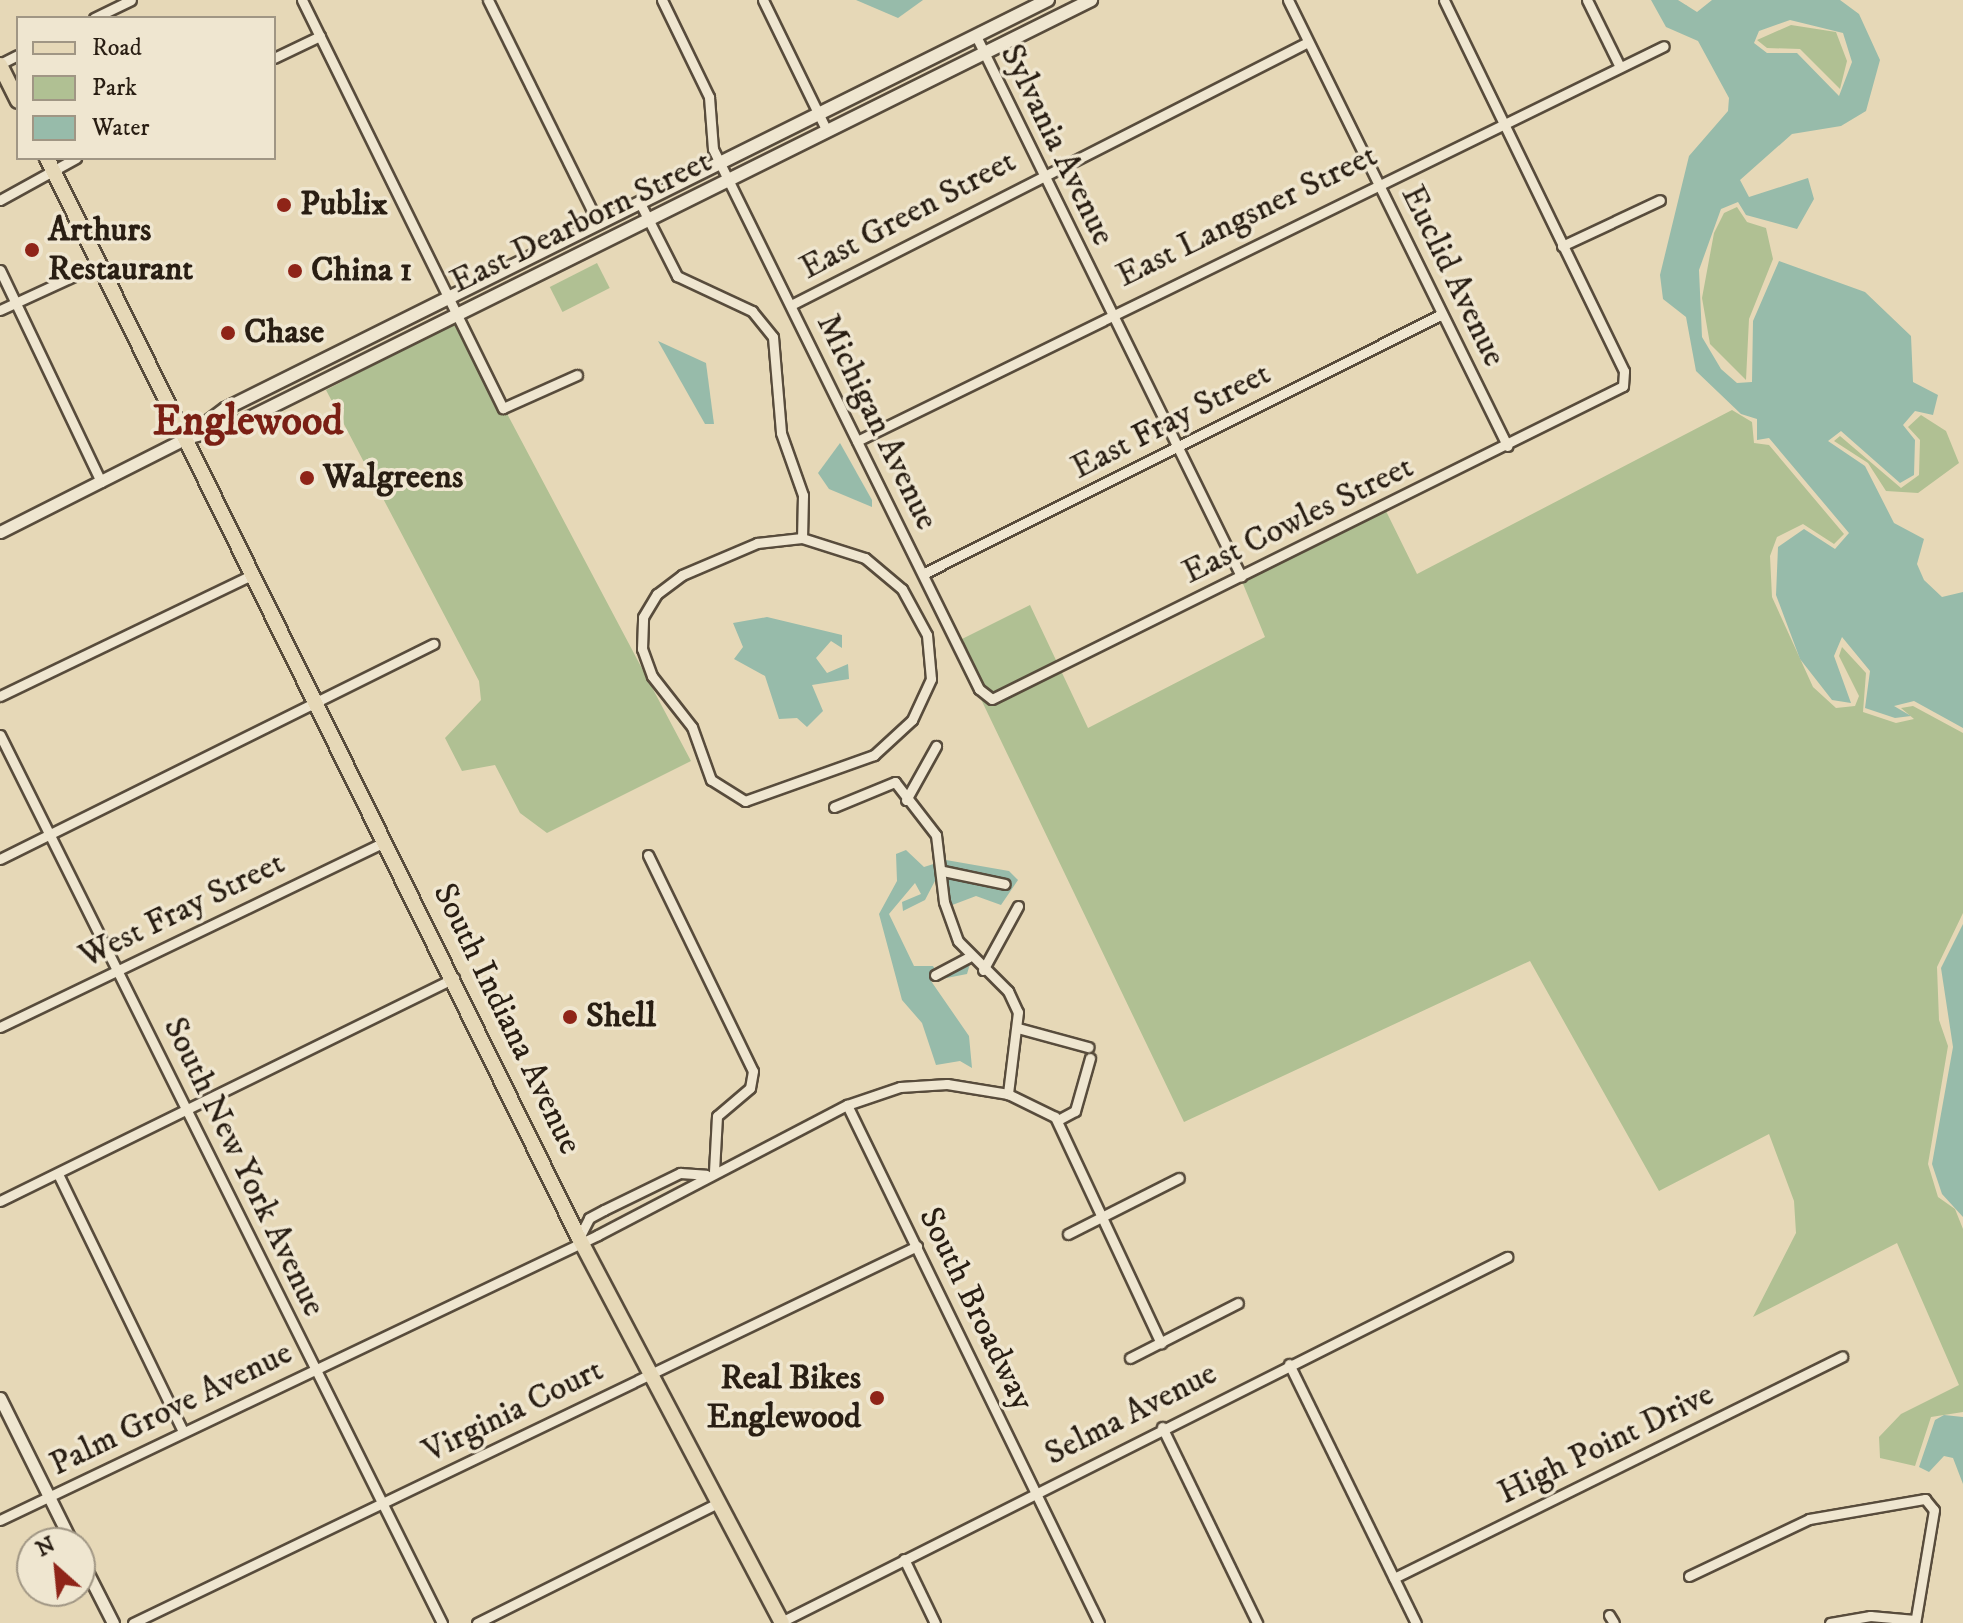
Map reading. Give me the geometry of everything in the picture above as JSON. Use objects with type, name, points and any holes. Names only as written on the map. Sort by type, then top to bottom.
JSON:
[{"type":"main road","name":"East Dearborn Street","points":[[186,438],[233,426],[1091,0]]},
{"type":"main road","name":"East Dearborn Street","points":[[186,438],[225,409],[1044,1]]},
{"type":"main road","points":[[0,65],[16,97]]},
{"type":"main road","name":"South Indiana Avenue","points":[[50,165],[454,978],[579,1238],[781,1622]]},
{"type":"street","points":[[98,16],[131,0]]},
{"type":"street","points":[[302,0],[503,408],[577,375]]},
{"type":"street","points":[[488,0],[598,223]]},
{"type":"street","name":"Michigan Avenue","points":[[662,0],[709,97],[710,139],[720,163],[979,689],[992,699]]},
{"type":"street","points":[[763,0],[827,131]]},
{"type":"street","name":"Euclid Avenue","points":[[1288,0],[1507,446]]},
{"type":"street","points":[[1444,0],[1562,246],[1660,200]]},
{"type":"street","points":[[1587,0],[1619,65]]},
{"type":"street","points":[[276,57],[320,36]]},
{"type":"street","name":"Sylvania Avenue","points":[[976,36],[1241,576]]},
{"type":"street","name":"East Green Street","points":[[791,305],[1042,174],[1308,42]]},
{"type":"street","name":"East Langsner Street","points":[[857,441],[1377,181],[1664,46]]},
{"type":"street","points":[[0,200],[50,165]]},
{"type":"street","points":[[640,203],[677,276],[752,311],[773,337],[781,433],[803,495],[802,538]]},
{"type":"street","name":"East Cowles Street","points":[[992,699],[1616,392],[1624,381],[1562,246]]},
{"type":"street","points":[[0,310],[98,265]]},
{"type":"street","points":[[0,270],[101,482]]},
{"type":"street","name":"East Fray Street","points":[[923,574],[1442,314]]},
{"type":"street","points":[[0,532],[186,438]]},
{"type":"street","points":[[802,538],[865,558],[902,589],[927,635],[931,679],[912,720],[874,755],[745,801],[711,780],[692,727],[652,676],[642,649],[643,617],[657,594],[682,575],[757,543],[802,538]]},
{"type":"street","points":[[0,696],[253,574]]},
{"type":"street","points":[[0,859],[319,706],[434,644]]},
{"type":"street","name":"South New York Avenue","points":[[0,735],[442,1623]]},
{"type":"street","points":[[906,800],[936,746]]},
{"type":"street","points":[[834,807],[895,782],[936,835],[946,911],[969,957],[1008,991],[1018,1028],[1008,1094]]},
{"type":"street","name":"West Fray Street","points":[[0,1027],[386,841]]},
{"type":"street","points":[[648,855],[753,1071],[750,1088],[717,1116],[710,1173]]},
{"type":"street","points":[[943,871],[1005,884]]},
{"type":"street","points":[[983,970],[1018,906]]},
{"type":"street","points":[[935,975],[969,957]]},
{"type":"street","points":[[0,1201],[454,978]]},
{"type":"street","points":[[1018,1028],[1088,1047]]},
{"type":"street","points":[[1058,1120],[1075,1111],[1090,1058]]},
{"type":"street","points":[[579,1238],[589,1218],[604,1210],[680,1173],[710,1173],[878,1092],[937,1084],[1008,1094],[1058,1120],[1100,1218],[1161,1343]]},
{"type":"street","name":"South Broadway","points":[[847,1105],[1099,1623]]},
{"type":"street","name":"Palm Grove Avenue","points":[[0,1520],[579,1238],[695,1187],[710,1173]]},
{"type":"street","points":[[58,1174],[183,1431]]},
{"type":"street","points":[[1068,1234],[1179,1178]]},
{"type":"street","name":"Virginia Court","points":[[133,1623],[917,1246]]},
{"type":"street","name":"Selma Avenue","points":[[781,1622],[1162,1427],[1507,1257]]},
{"type":"street","points":[[1130,1358],[1238,1303]]},
{"type":"street","name":"High Point Drive","points":[[1394,1578],[1842,1357]]},
{"type":"street","points":[[1289,1364],[1416,1623]]},
{"type":"street","points":[[0,1398],[64,1527]]},
{"type":"street","points":[[1162,1427],[1257,1623]]},
{"type":"street","points":[[1689,1576],[1809,1519],[1925,1499],[1934,1510],[1915,1622],[1870,1616],[1830,1623]]},
{"type":"street","points":[[481,1622],[718,1503]]},
{"type":"street","points":[[904,1559],[935,1623]]},
{"type":"street","points":[[96,1590],[113,1623]]},
{"type":"green space","points":[[1791,25],[1836,32],[1847,61],[1840,89],[1800,49],[1767,48],[1757,40]]},
{"type":"green space","points":[[1737,207],[1747,222],[1766,228],[1773,259],[1749,319],[1746,380],[1710,344],[1702,298],[1714,233],[1724,213]]},
{"type":"green space","points":[[597,263],[610,288],[562,312],[550,287]]},
{"type":"green space","points":[[458,321],[691,761],[547,833],[520,813],[495,765],[462,771],[445,738],[481,700],[479,681],[326,390]]},
{"type":"green space","points":[[1732,410],[1752,422],[1754,443],[1769,445],[1844,534],[1834,544],[1803,524],[1777,537],[1770,556],[1772,597],[1813,687],[1836,708],[1855,706],[1859,696],[1839,656],[1842,647],[1866,673],[1863,712],[1896,723],[1914,719],[1901,708],[1913,706],[1963,733],[1963,913],[1937,967],[1939,1020],[1948,1046],[1928,1164],[1938,1197],[1955,1209],[1963,1229],[1963,1412],[1931,1417],[1915,1466],[1880,1458],[1879,1437],[1901,1414],[1959,1385],[1897,1243],[1753,1317],[1796,1233],[1794,1201],[1769,1134],[1659,1191],[1530,961],[1184,1122],[954,643],[1030,605],[1088,728],[1265,637],[1241,579],[1385,509],[1417,574]]},
{"type":"green space","points":[[1921,415],[1946,431],[1959,463],[1918,493],[1886,491],[1868,463],[1834,441],[1840,436],[1901,488],[1919,475],[1920,440],[1908,427]]},
{"type":"water","points":[[856,0],[923,0],[898,18]]},
{"type":"water","points":[[1651,0],[1678,0],[1697,12],[1712,0],[1840,0],[1859,14],[1880,60],[1866,111],[1841,126],[1792,134],[1740,180],[1749,197],[1808,178],[1814,199],[1797,229],[1746,215],[1738,202],[1721,209],[1699,270],[1702,337],[1721,369],[1737,383],[1752,382],[1753,321],[1779,261],[1865,292],[1911,336],[1913,382],[1938,395],[1933,415],[1915,411],[1903,425],[1915,440],[1914,475],[1900,483],[1841,431],[1828,441],[1865,466],[1894,523],[1924,539],[1917,564],[1924,580],[1942,597],[1963,592],[1963,728],[1914,701],[1894,706],[1911,716],[1895,718],[1865,708],[1870,671],[1842,637],[1834,656],[1851,703],[1832,700],[1800,659],[1776,595],[1778,547],[1804,529],[1835,549],[1849,533],[1769,438],[1757,440],[1757,419],[1741,414],[1696,371],[1686,317],[1663,299],[1660,275],[1689,156],[1728,111],[1729,98],[1698,41],[1666,27]],"holes":[[[1790,20],[1843,33],[1852,62],[1839,96],[1797,53],[1767,53],[1754,43],[1759,31]]]},
{"type":"water","points":[[658,341],[706,363],[714,424],[705,424]]},
{"type":"water","points":[[840,443],[872,500],[872,507],[829,489],[818,473]]},
{"type":"water","points":[[767,617],[842,635],[842,648],[831,641],[816,658],[827,673],[848,664],[849,679],[812,685],[823,711],[807,727],[797,718],[779,719],[765,676],[734,659],[743,647],[733,623]]},
{"type":"water","points":[[906,850],[924,867],[946,860],[1009,871],[1018,880],[1001,905],[976,896],[947,907],[937,877],[925,900],[903,911],[902,902],[921,894],[915,883],[889,914],[914,966],[933,966],[937,973],[972,957],[967,974],[931,981],[969,1036],[972,1068],[960,1061],[936,1065],[922,1023],[902,1000],[879,914],[897,881],[896,854]]},
{"type":"water","points":[[1963,924],[1963,1217],[1942,1194],[1932,1164],[1953,1047],[1941,968]]},
{"type":"water","points":[[1944,1415],[1963,1417],[1963,1484],[1953,1458],[1944,1456],[1929,1472],[1919,1467],[1935,1420]]},
{"type":"place","name":"Publix","points":[[284,205]]},
{"type":"place","name":"Arthurs Restaurant","points":[[32,250]]},
{"type":"place","name":"China 1","points":[[295,271]]},
{"type":"place","name":"Chase","points":[[228,333]]},
{"type":"place","name":"Walgreens","points":[[307,478]]},
{"type":"place","name":"Shell","points":[[570,1017]]},
{"type":"place","name":"Real Bikes Englewood","points":[[877,1398]]},
{"type":"district","name":"Englewood","points":[[248,422]]}]
